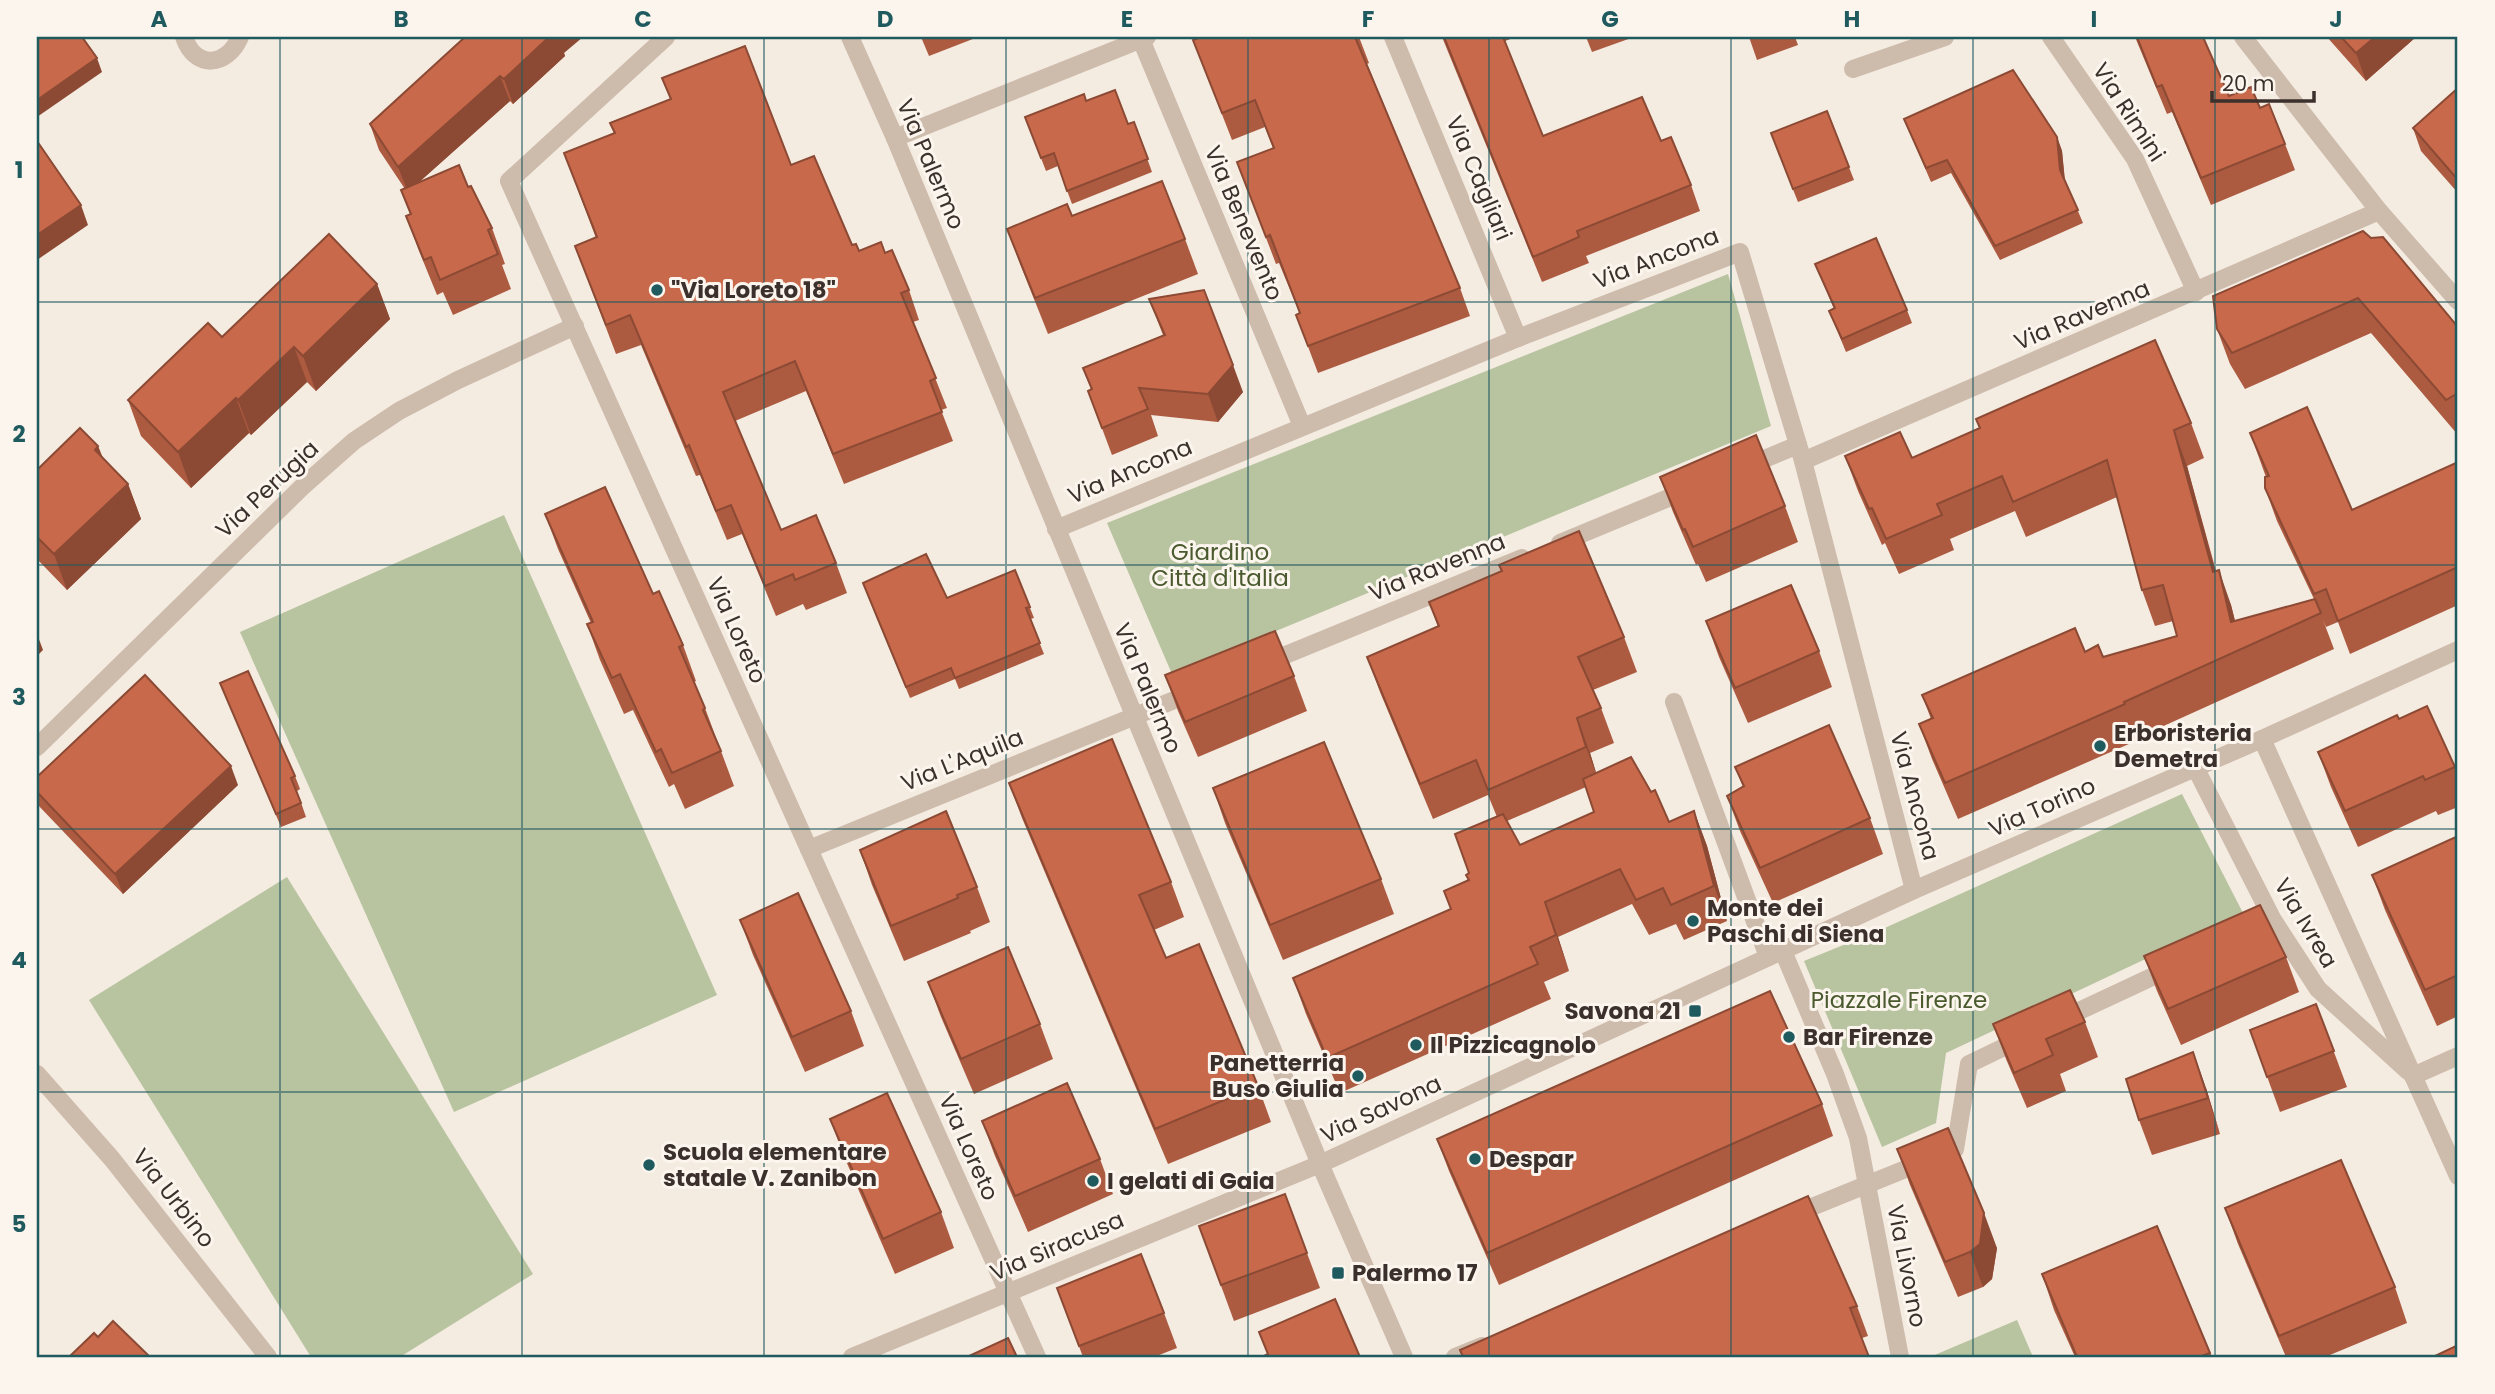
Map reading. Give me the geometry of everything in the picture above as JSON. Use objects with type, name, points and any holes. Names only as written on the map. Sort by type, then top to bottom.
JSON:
[{"type":"street","points":[[184,37],[191,53],[202,60],[215,61],[228,54],[240,37]]},
{"type":"street","name":"Via Loreto","points":[[666,37],[509,181],[1037,1357]]},
{"type":"street","name":"Via Palermo","points":[[850,37],[895,138],[1320,1164],[1404,1357]]},
{"type":"street","name":"Via Cagliari","points":[[1394,37],[1518,338]]},
{"type":"street","points":[[1853,69],[1945,37]]},
{"type":"street","name":"Via Rimini","points":[[2051,37],[2135,159],[2196,292]]},
{"type":"street","points":[[2243,37],[2379,211],[2458,301]]},
{"type":"street","points":[[895,138],[1142,38]]},
{"type":"street","name":"Via Benevento","points":[[1142,38],[1302,426]]},
{"type":"street","name":"Via Ravenna","points":[[1735,471],[1800,453],[2196,292],[2379,211]]},
{"type":"street","name":"Via Ancona","points":[[1056,529],[1518,338],[1740,252],[1800,453],[1914,890]]},
{"type":"street","name":"Via Perugia","points":[[37,747],[292,497],[354,441],[399,411],[458,380],[575,326]]},
{"type":"street","name":"Via Ravenna","points":[[1253,668],[1709,481]]},
{"type":"street","name":"Via Torino","points":[[1914,890],[2262,739],[2458,650]]},
{"type":"street","points":[[1133,716],[1215,684]]},
{"type":"street","points":[[1674,702],[1776,954]]},
{"type":"street","name":"Via L'Aquila","points":[[809,849],[1133,716]]},
{"type":"street","name":"Via Ivrea","points":[[2262,739],[2458,1176]]},
{"type":"street","name":"Via Ivrea","points":[[2195,767],[2267,923],[2318,989],[2413,1076]]},
{"type":"street","name":"Via Savona","points":[[1320,1164],[1914,890]]},
{"type":"street","name":"Via Livorno","points":[[1776,954],[1835,1074],[1853,1125],[1900,1357]]},
{"type":"street","points":[[1867,1184],[1955,1149],[1969,1064],[2188,960]]},
{"type":"street","points":[[2413,1076],[2458,1056]]},
{"type":"street","name":"Via Urbino","points":[[37,1074],[112,1159],[268,1357]]},
{"type":"street","name":"Via Siracusa","points":[[852,1357],[1320,1164]]},
{"type":"street","name":"Via Livorno","points":[[1777,1222],[1867,1184]]},
{"type":"street","points":[[1455,1357],[1499,1338]]},
{"type":"green space","name":"Giardino Città d'Italia","points":[[1728,274],[1771,426],[1172,674],[1107,523]]},
{"type":"green space","points":[[504,515],[717,995],[454,1112],[240,632]]},
{"type":"green space","name":"Piazzale Firenze","points":[[2182,794],[2243,913],[1946,1053],[1936,1123],[1882,1147],[1804,961],[1878,931]]},
{"type":"green space","points":[[287,877],[533,1274],[400,1357],[311,1357],[89,1000]]},
{"type":"green space","points":[[2017,1320],[2033,1357],[1930,1357]]},
{"type":"building","points":[[37,37],[82,37],[97,58],[37,100]]},
{"type":"building","points":[[465,37],[549,37],[504,79],[500,76],[398,167],[370,124]]},
{"type":"building","points":[[1201,37],[1355,37],[1460,288],[1308,346],[1296,315],[1300,313],[1270,235],[1266,237],[1237,162],[1274,148],[1255,100],[1222,113],[1193,40]]},
{"type":"building","points":[[1444,37],[1503,37],[1543,136],[1642,97],[1661,141],[1671,137],[1691,185],[1577,231],[1579,237],[1533,257]]},
{"type":"building","points":[[2137,37],[2203,37],[2229,96],[2251,87],[2260,108],[2269,104],[2285,144],[2201,178],[2162,85],[2157,87]]},
{"type":"building","points":[[2341,37],[2375,37],[2356,53]]},
{"type":"building","points":[[745,46],[791,165],[814,156],[852,245],[856,244],[859,251],[881,242],[885,253],[892,250],[909,290],[901,293],[936,378],[930,381],[942,412],[833,454],[795,361],[723,392],[781,530],[816,515],[836,563],[795,580],[793,574],[765,586],[731,505],[716,511],[630,315],[606,325],[575,246],[597,237],[564,153],[615,133],[610,123],[671,99],[662,78]]},
{"type":"building","points":[[2013,70],[2057,137],[2060,170],[2078,210],[1995,246],[1947,160],[1926,168],[1904,119]]},
{"type":"building","points":[[2458,88],[2458,180],[2413,128]]},
{"type":"building","points":[[1115,90],[1128,124],[1134,122],[1148,159],[1067,191],[1054,153],[1041,158],[1025,117],[1084,94],[1086,101]]},
{"type":"building","points":[[1827,111],[1849,167],[1793,189],[1771,133]]},
{"type":"building","points":[[37,141],[81,205],[37,235]]},
{"type":"building","points":[[459,165],[468,187],[471,186],[492,228],[488,230],[498,254],[440,280],[431,257],[424,260],[406,216],[411,214],[401,190]]},
{"type":"building","points":[[1162,181],[1185,239],[1035,298],[1007,229],[1067,204],[1072,216]]},
{"type":"building","points":[[2363,231],[2371,238],[2383,237],[2458,327],[2458,393],[2446,400],[2358,298],[2232,353],[2217,329],[2213,296]]},
{"type":"building","points":[[329,234],[377,284],[303,356],[294,347],[178,452],[128,400],[208,323],[222,337]]},
{"type":"building","points":[[1876,238],[1907,310],[1842,339],[1829,311],[1835,308],[1815,264]]},
{"type":"building","points":[[1204,290],[1233,365],[1208,394],[1139,388],[1148,409],[1102,428],[1088,391],[1092,389],[1083,368],[1165,335],[1149,299]]},
{"type":"building","points":[[2155,340],[2191,423],[2174,430],[2213,572],[2219,570],[2231,622],[2315,599],[2321,613],[2124,702],[2125,704],[1945,783],[1919,724],[1933,718],[1922,695],[2075,628],[2085,652],[2098,645],[2103,657],[2177,636],[2163,585],[2142,590],[2107,460],[2013,502],[2002,476],[1937,504],[1942,515],[1886,539],[1845,456],[1900,432],[1912,458],[1980,428],[1976,419]]},
{"type":"building","points":[[2307,407],[2352,510],[2458,462],[2458,567],[2338,621],[2326,589],[2314,594],[2265,488],[2265,477],[2269,476],[2250,433]]},
{"type":"building","points":[[80,428],[98,446],[95,450],[128,484],[54,554],[37,537],[37,470]]},
{"type":"building","points":[[1756,435],[1785,506],[1693,547],[1660,477]]},
{"type":"building","points":[[605,487],[653,594],[659,591],[683,645],[679,647],[721,751],[672,773],[661,749],[656,752],[620,674],[612,678],[587,624],[593,622],[545,514]]},
{"type":"building","points":[[1579,531],[1624,637],[1578,657],[1601,708],[1577,718],[1586,747],[1488,790],[1476,760],[1420,784],[1367,657],[1439,626],[1429,602],[1502,571],[1499,565]]},
{"type":"building","points":[[926,554],[947,598],[1015,570],[1030,607],[1026,608],[1040,643],[955,678],[951,668],[906,687],[863,583]]},
{"type":"building","points":[[1791,585],[1819,651],[1735,688],[1706,621]]},
{"type":"building","points":[[1275,631],[1294,676],[1185,722],[1165,675]]},
{"type":"building","points":[[248,671],[295,776],[291,778],[301,803],[276,814],[220,683]]},
{"type":"building","points":[[145,675],[231,766],[115,874],[37,792],[37,777]]},
{"type":"building","points":[[2427,706],[2455,767],[2425,780],[2423,776],[2345,811],[2318,752],[2397,715],[2399,719]]},
{"type":"building","points":[[1829,725],[1870,818],[1760,868],[1727,796],[1744,786],[1735,767]]},
{"type":"building","points":[[1112,739],[1171,882],[1139,895],[1166,958],[1199,944],[1258,1086],[1155,1129],[1009,783]]},
{"type":"building","points":[[1324,742],[1381,879],[1270,925],[1213,788]]},
{"type":"building","points":[[1631,757],[1651,792],[1655,790],[1669,822],[1694,811],[1714,886],[1671,905],[1663,888],[1636,900],[1620,869],[1545,902],[1556,935],[1530,947],[1538,964],[1327,1058],[1293,978],[1451,909],[1444,891],[1469,880],[1455,834],[1503,814],[1520,845],[1594,812],[1583,779]]},
{"type":"building","points":[[946,811],[977,887],[957,895],[958,898],[891,926],[860,850]]},
{"type":"building","points":[[2458,836],[2458,975],[2425,990],[2372,875]]},
{"type":"building","points":[[798,893],[851,1011],[792,1037],[740,920]]},
{"type":"building","points":[[2260,905],[2286,957],[2168,1009],[2144,956]]},
{"type":"building","points":[[1008,947],[1040,1024],[961,1059],[928,982]]},
{"type":"building","points":[[2070,990],[2085,1022],[2046,1039],[2053,1055],[2014,1073],[1993,1024]]},
{"type":"building","points":[[1770,991],[1822,1104],[1487,1253],[1437,1139]]},
{"type":"building","points":[[2316,1004],[2334,1051],[2267,1077],[2250,1030]]},
{"type":"building","points":[[2193,1052],[2208,1098],[2139,1120],[2126,1079]]},
{"type":"building","points":[[1067,1083],[1100,1159],[1015,1196],[982,1121]]},
{"type":"building","points":[[887,1093],[941,1212],[883,1239],[830,1119]]},
{"type":"building","points":[[1948,1128],[1984,1213],[1980,1244],[1970,1252],[1945,1262],[1897,1149]]},
{"type":"building","points":[[2341,1160],[2395,1287],[2279,1336],[2225,1208]]},
{"type":"building","points":[[1285,1194],[1307,1253],[1221,1285],[1199,1226]]},
{"type":"building","points":[[1808,1196],[1857,1306],[1850,1308],[1869,1357],[1463,1357],[1460,1350]]},
{"type":"building","points":[[2157,1226],[2210,1353],[2199,1357],[2077,1357],[2042,1274]]},
{"type":"building","points":[[1141,1254],[1164,1313],[1079,1346],[1057,1288]]},
{"type":"building","points":[[1335,1299],[1360,1357],[1262,1357],[1268,1354],[1259,1332]]},
{"type":"building","points":[[113,1321],[150,1357],[69,1357],[94,1333],[98,1337]]},
{"type":"building","points":[[1008,1338],[1017,1357],[967,1357]]},
{"type":"building","points":[[2458,1345],[2458,1357],[2433,1357]]},
{"type":"place","name":"\"Via Loreto 18\"","points":[[657,290]]},
{"type":"place","name":"Erboristeria Demetra","points":[[2100,746]]},
{"type":"place","name":"Monte dei Paschi di Siena","points":[[1693,921]]},
{"type":"place","name":"Savona 21","points":[[1695,1011]]},
{"type":"place","name":"Bar Firenze","points":[[1789,1037]]},
{"type":"place","name":"Il Pizzicagnolo","points":[[1416,1045]]},
{"type":"place","name":"Panetterria Buso Giulia","points":[[1358,1076]]},
{"type":"place","name":"Despar","points":[[1475,1159]]},
{"type":"place","name":"Scuola elementare statale V. Zanibon","points":[[649,1165]]},
{"type":"place","name":"I gelati di Gaia","points":[[1093,1181]]},
{"type":"place","name":"Palermo 17","points":[[1338,1273]]}]
